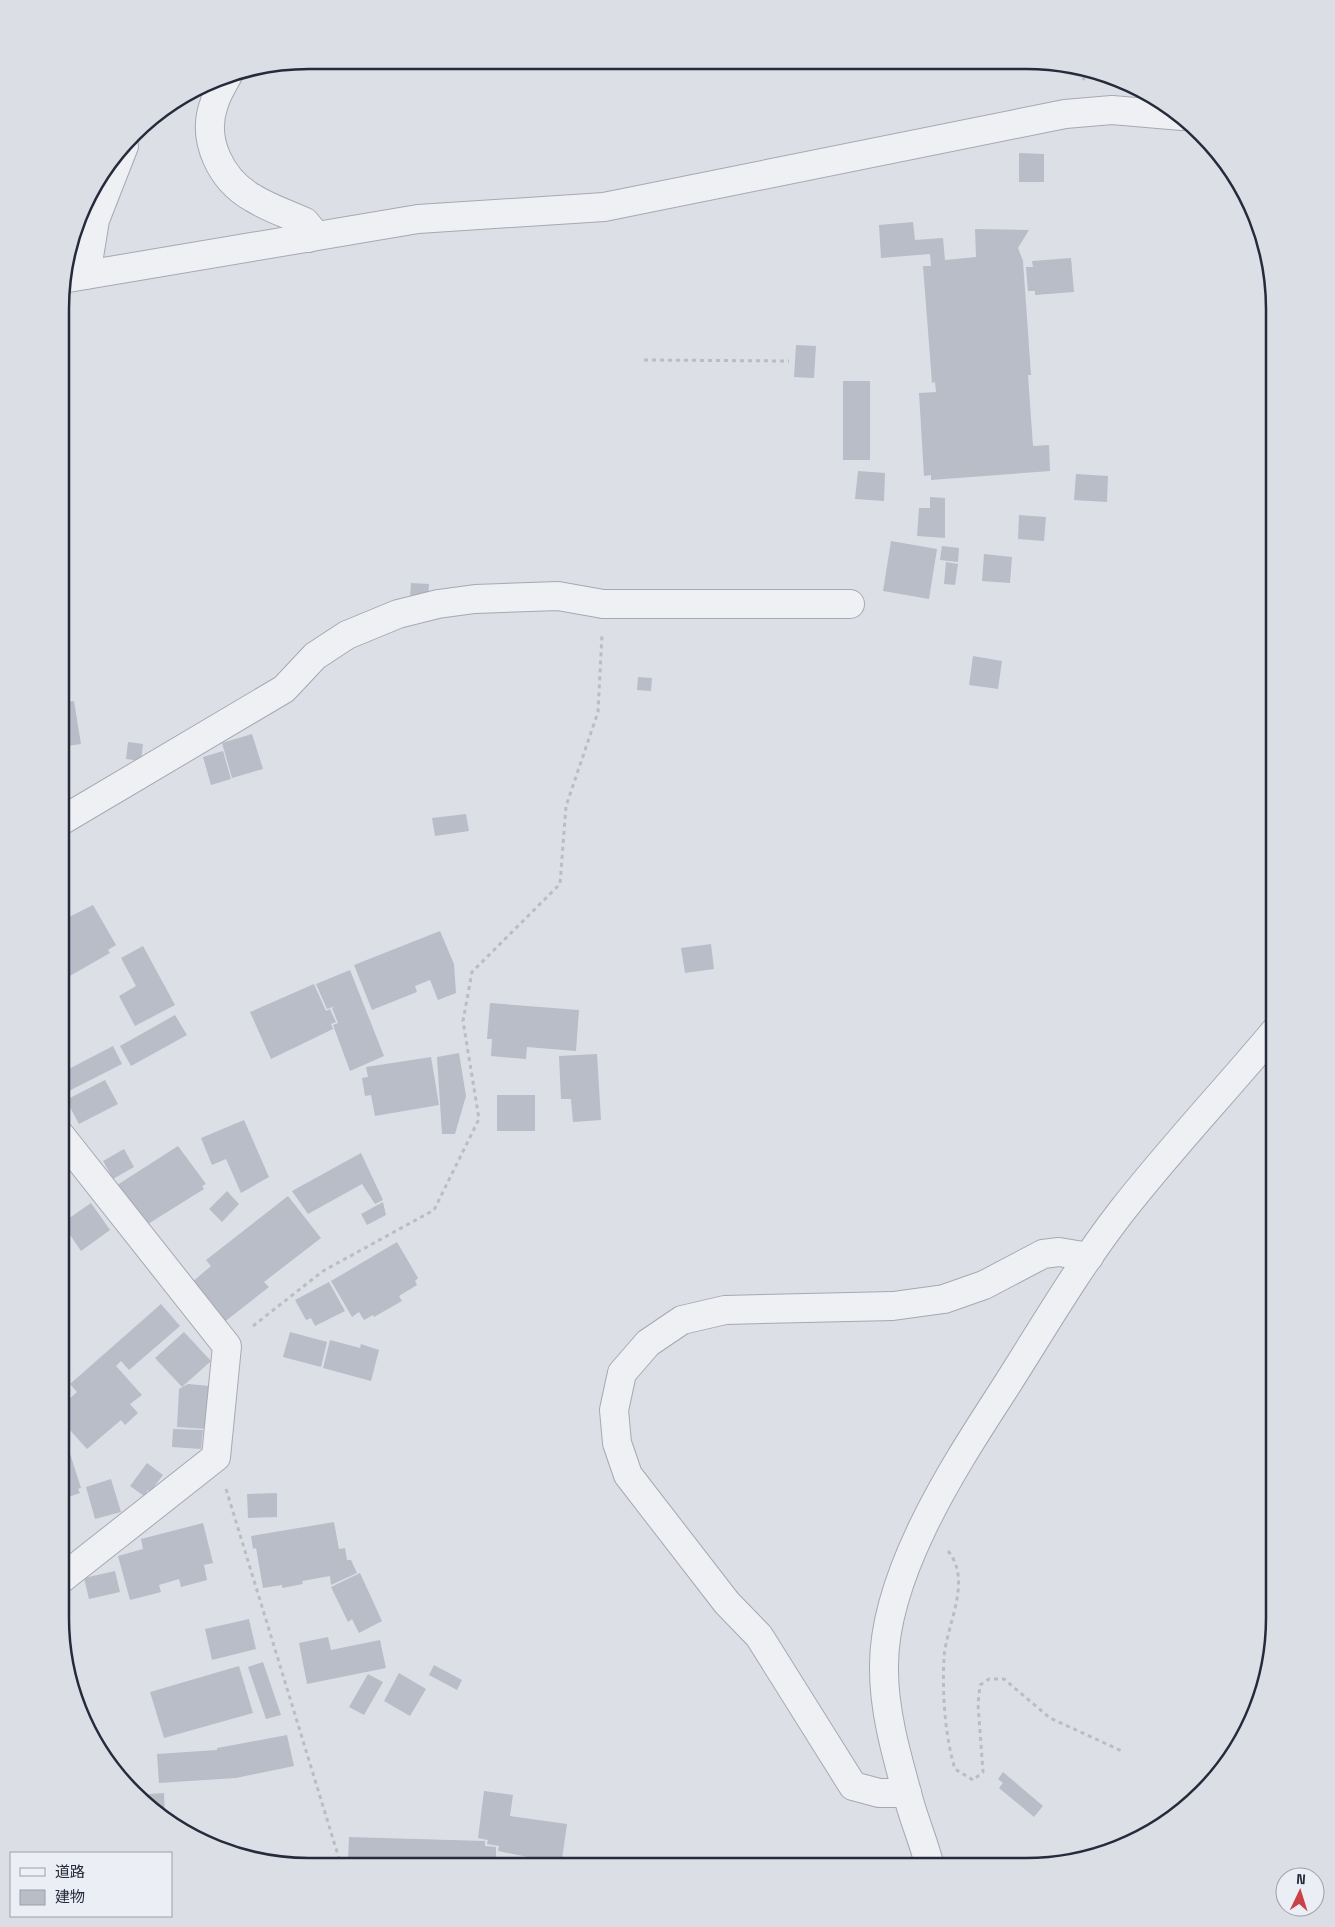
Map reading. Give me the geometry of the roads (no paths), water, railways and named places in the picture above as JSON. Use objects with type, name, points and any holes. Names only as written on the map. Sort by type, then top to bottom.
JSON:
[{"type":"street","points":[[223,84],[213,104],[210,122],[210,144],[219,165],[252,198],[305,222],[310,228],[309,238]]},
{"type":"street","points":[[117,163],[74,277],[418,220],[604,207],[1065,114],[1112,110],[1168,115]]},
{"type":"street","points":[[69,816],[284,689],[315,656],[347,635],[398,614],[438,604],[475,599],[558,596],[603,604],[850,604]]},
{"type":"street","points":[[927,1858],[907,1793],[888,1719],[884,1668],[891,1612],[925,1523],[937,1498],[987,1416],[1089,1257],[1147,1179],[1266,1041]]},
{"type":"street","points":[[69,1146],[227,1346],[216,1457],[69,1573]]},
{"type":"street","points":[[907,1793],[879,1793],[853,1786],[759,1636],[727,1603],[628,1475],[617,1443],[614,1410],[622,1373],[648,1343],[682,1320],[725,1310],[893,1306],[944,1299],[984,1285],[1043,1254],[1059,1252],[1089,1257]]}]
